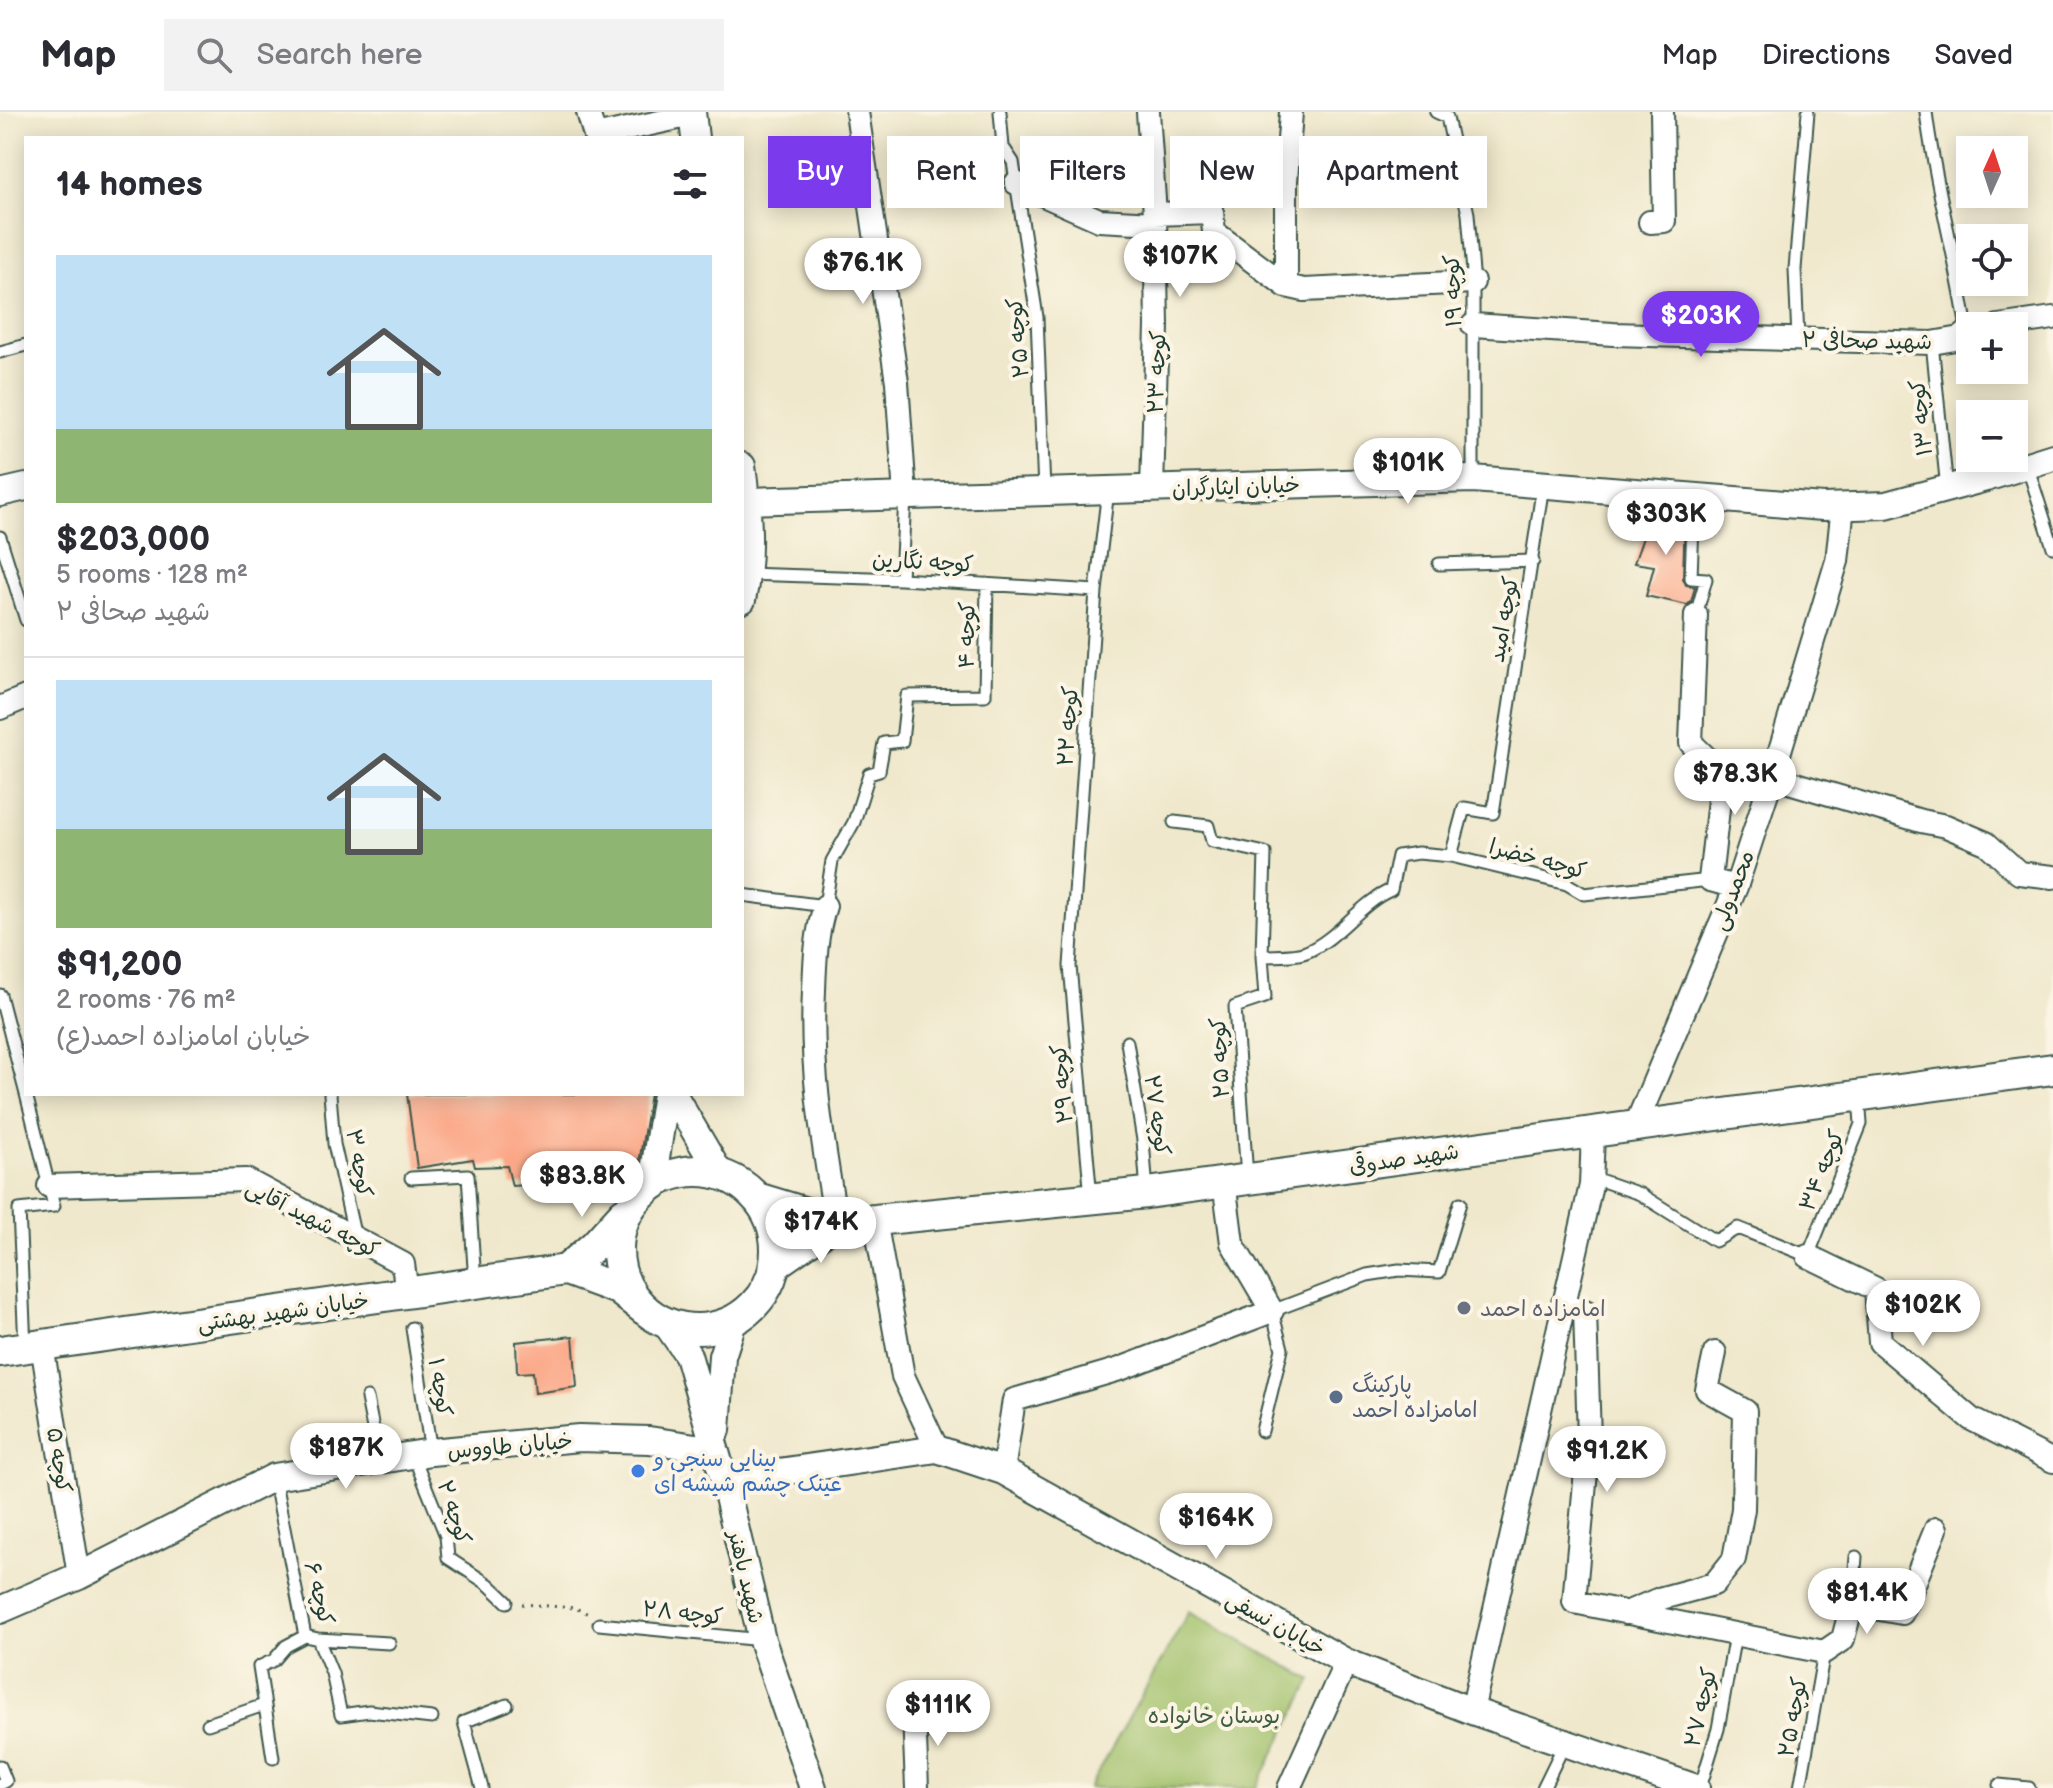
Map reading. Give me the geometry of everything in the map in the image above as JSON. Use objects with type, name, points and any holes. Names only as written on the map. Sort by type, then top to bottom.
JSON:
[{"type":"main road","name":"شهید صدوقی","points":[[757,1198],[836,1222],[1091,1199],[2053,1069]]},
{"type":"main road","points":[[696,1171],[720,1174],[740,1183],[757,1198],[769,1218],[775,1241],[775,1264],[767,1286],[753,1305],[734,1319],[712,1327],[688,1328],[655,1316],[618,1289],[566,1270],[595,1245],[642,1193],[673,1174],[696,1171]]},
{"type":"main road","points":[[642,1193],[622,1223],[617,1246],[620,1270],[629,1292],[655,1316]]},
{"type":"main road","points":[[775,1264],[836,1222]]},
{"type":"main road","name":"خیابان شهید بهشتی","points":[[22,1348],[566,1270]]},
{"type":"street","points":[[588,112],[595,136]]},
{"type":"street","points":[[857,112],[897,382],[905,496]]},
{"type":"street","name":"کوچه ۲۳","points":[[1148,112],[1155,218],[1157,326],[1152,488]]},
{"type":"street","points":[[1286,286],[1286,181],[1291,112]]},
{"type":"street","points":[[1650,222],[1664,221],[1662,112]]},
{"type":"street","points":[[602,136],[693,122]]},
{"type":"street","points":[[1016,183],[1099,220],[1212,212],[1214,232],[1286,286],[1304,290],[1473,282]]},
{"type":"street","points":[[2028,322],[2053,318]]},
{"type":"street","name":"شهید صحافی ۲","points":[[1473,325],[1613,334],[1932,343],[1956,339]]},
{"type":"street","name":"خیابان ایثارگران","points":[[2028,465],[2053,457]]},
{"type":"street","name":"خیابان ایثارگران","points":[[747,501],[1473,479],[1823,507],[1886,505],[2004,472]]},
{"type":"street","points":[[744,480],[747,501],[745,577]]},
{"type":"street","points":[[0,493],[24,487]]},
{"type":"street","name":"محمدولی","points":[[1635,1127],[1736,887],[1837,561],[1843,506]]},
{"type":"street","points":[[1696,615],[1691,743],[1722,773],[1772,777],[1946,826],[1986,843],[2019,873],[2053,877]]},
{"type":"street","points":[[0,708],[24,698]]},
{"type":"street","points":[[1722,773],[1710,880],[1736,887]]},
{"type":"street","points":[[825,906],[816,934],[811,1042],[817,1106],[836,1222]]},
{"type":"street","points":[[642,1193],[666,1096]]},
{"type":"street","points":[[674,1096],[720,1174]]},
{"type":"street","points":[[1472,1711],[1591,1177],[1593,1133]]},
{"type":"street","name":"کوچه شهید آقایی","points":[[49,1186],[246,1180],[403,1264],[407,1293]]},
{"type":"street","points":[[1003,1471],[1014,1400],[1120,1369],[1272,1311],[1232,1243],[1235,1181]]},
{"type":"street","points":[[875,1220],[903,1376],[937,1449]]},
{"type":"street","points":[[1808,1256],[1876,1289],[1880,1342],[1971,1419],[2053,1461]]},
{"type":"street","points":[[1563,1303],[1585,1311],[1589,1439],[1574,1602],[1824,1652],[1843,1639],[1852,1604],[1902,1613],[1936,1529]]},
{"type":"street","name":"شهید باهنر","points":[[655,1316],[688,1355],[724,1480],[762,1640],[813,1788]]},
{"type":"street","points":[[715,1450],[722,1356],[734,1319]]},
{"type":"street","name":"کوچه ۵","points":[[22,1348],[79,1576]]},
{"type":"street","points":[[1626,1613],[1662,1598],[1714,1584],[1734,1559],[1743,1509],[1745,1411],[1707,1390],[1715,1353]]},
{"type":"street","name":"خیابان طاووس","points":[[0,1610],[79,1576],[274,1477],[422,1454],[579,1438],[649,1440],[715,1450]]},
{"type":"street","name":"خیابان نسفی","points":[[724,1480],[937,1449],[1003,1471],[1346,1662],[1472,1711],[1698,1788]]},
{"type":"street","points":[[1289,1788],[1346,1662]]},
{"type":"street","points":[[914,1714],[917,1788]]},
{"type":"lane","points":[[1000,112],[1003,147],[1013,162],[1016,183]]},
{"type":"lane","name":"کوچه ۱۹","points":[[1436,112],[1447,117],[1468,214],[1473,282],[1473,479]]},
{"type":"lane","points":[[1798,339],[1795,269],[1808,112]]},
{"type":"lane","points":[[1926,112],[1933,167],[1965,312]]},
{"type":"lane","name":"کوچه ۲۵","points":[[1016,183],[1037,317],[1044,491]]},
{"type":"lane","name":"کوچه ۱۳","points":[[1932,343],[1947,489]]},
{"type":"lane","points":[[0,352],[24,346]]},
{"type":"lane","points":[[2028,468],[2053,547]]},
{"type":"lane","name":"کوچه امید","points":[[1451,856],[1464,808],[1493,813],[1544,483]]},
{"type":"lane","name":"کوچه ۲۲","points":[[1070,966],[1096,591],[1108,489]]},
{"type":"lane","points":[[901,579],[905,496]]},
{"type":"lane","points":[[1694,496],[1691,578],[1706,579],[1696,615]]},
{"type":"lane","points":[[0,537],[24,614]]},
{"type":"lane","points":[[1439,564],[1533,561]]},
{"type":"lane","name":"کوچه نگارین","points":[[745,577],[901,579],[1096,591]]},
{"type":"lane","name":"کوچه ۴","points":[[825,906],[832,861],[854,822],[869,774],[879,771],[884,743],[902,741],[907,696],[985,695],[987,584]]},
{"type":"lane","points":[[1174,822],[1208,826],[1212,841],[1265,853],[1262,956]]},
{"type":"lane","name":"کوچه خضرا","points":[[1262,956],[1305,953],[1355,918],[1376,896],[1391,890],[1398,856],[1418,853],[1451,856],[1567,884],[1584,894],[1710,880]]},
{"type":"lane","points":[[744,895],[825,906]]},
{"type":"lane","name":"کوچه ۲۵","points":[[1235,1181],[1235,1007],[1265,997],[1262,956]]},
{"type":"lane","name":"کوچه ۲۹","points":[[1070,966],[1091,1199]]},
{"type":"lane","points":[[0,995],[24,1086]]},
{"type":"lane","name":"کوچه ۲۷","points":[[1127,1042],[1143,1140],[1147,1193]]},
{"type":"lane","points":[[22,1348],[19,1210],[54,1206],[26,1096]]},
{"type":"lane","name":"کوچه ۳","points":[[330,1096],[334,1144],[355,1239]]},
{"type":"lane","name":"کوچه ۳۴","points":[[1808,1256],[1861,1124],[1859,1097]]},
{"type":"lane","points":[[411,1178],[468,1175],[475,1284]]},
{"type":"lane","points":[[1591,1177],[1640,1194],[1715,1241],[1738,1228],[1808,1256]]},
{"type":"lane","points":[[1262,1431],[1282,1349],[1272,1311],[1367,1275],[1399,1270],[1439,1272],[1460,1203]]},
{"type":"lane","name":"کوچه ۱","points":[[412,1328],[422,1454]]},
{"type":"lane","points":[[367,1398],[379,1460]]},
{"type":"lane","name":"کوچه ۲","points":[[422,1454],[446,1536],[448,1558],[488,1584],[507,1602]]},
{"type":"lane","name":"کوچه ۶","points":[[274,1477],[312,1638],[332,1673],[341,1715],[369,1711],[432,1718]]},
{"type":"lane","points":[[1852,1604],[1856,1557]]},
{"type":"lane","name":"کوچه ۲۸","points":[[599,1624],[762,1640]]},
{"type":"lane","name":"کوچه ۲۷","points":[[1698,1788],[1718,1729],[1735,1635]]},
{"type":"lane","points":[[273,1758],[259,1667],[274,1660],[286,1646],[312,1638],[389,1643]]},
{"type":"lane","name":"کوچه ۲۵","points":[[1800,1788],[1824,1652]]},
{"type":"lane","points":[[208,1724],[264,1705]]},
{"type":"lane","points":[[482,1788],[464,1722],[507,1705]]},
{"type":"lane","points":[[1543,1788],[1565,1743]]},
{"type":"lane","points":[[0,1766],[3,1782]]},
{"type":"lane","points":[[1999,1785],[2029,1788]]},
{"type":"path","points":[[507,1602],[575,1608],[592,1615],[599,1624]]},
{"type":"green space","name":"بوستان خانواده","points":[[1189,1612],[1312,1680],[1256,1788],[1089,1788]]},
{"type":"building","points":[[1653,509],[1685,512],[1683,578],[1686,585],[1695,587],[1691,602],[1687,605],[1646,596],[1654,566],[1634,563]]},
{"type":"building","points":[[407,1096],[650,1096],[637,1176],[512,1186],[507,1166],[475,1167],[473,1159],[417,1168]]},
{"type":"building","points":[[573,1336],[577,1387],[535,1393],[533,1372],[517,1373],[516,1342]]},
{"type":"place","name":"امامزاده احمد","points":[[1464,1308]]},
{"type":"place","name":"پارکینگ امامزاده احمد","points":[[1336,1397]]},
{"type":"place","name":"بینایی سنجی و عینک چشم شیشه ای","points":[[638,1471]]}]
